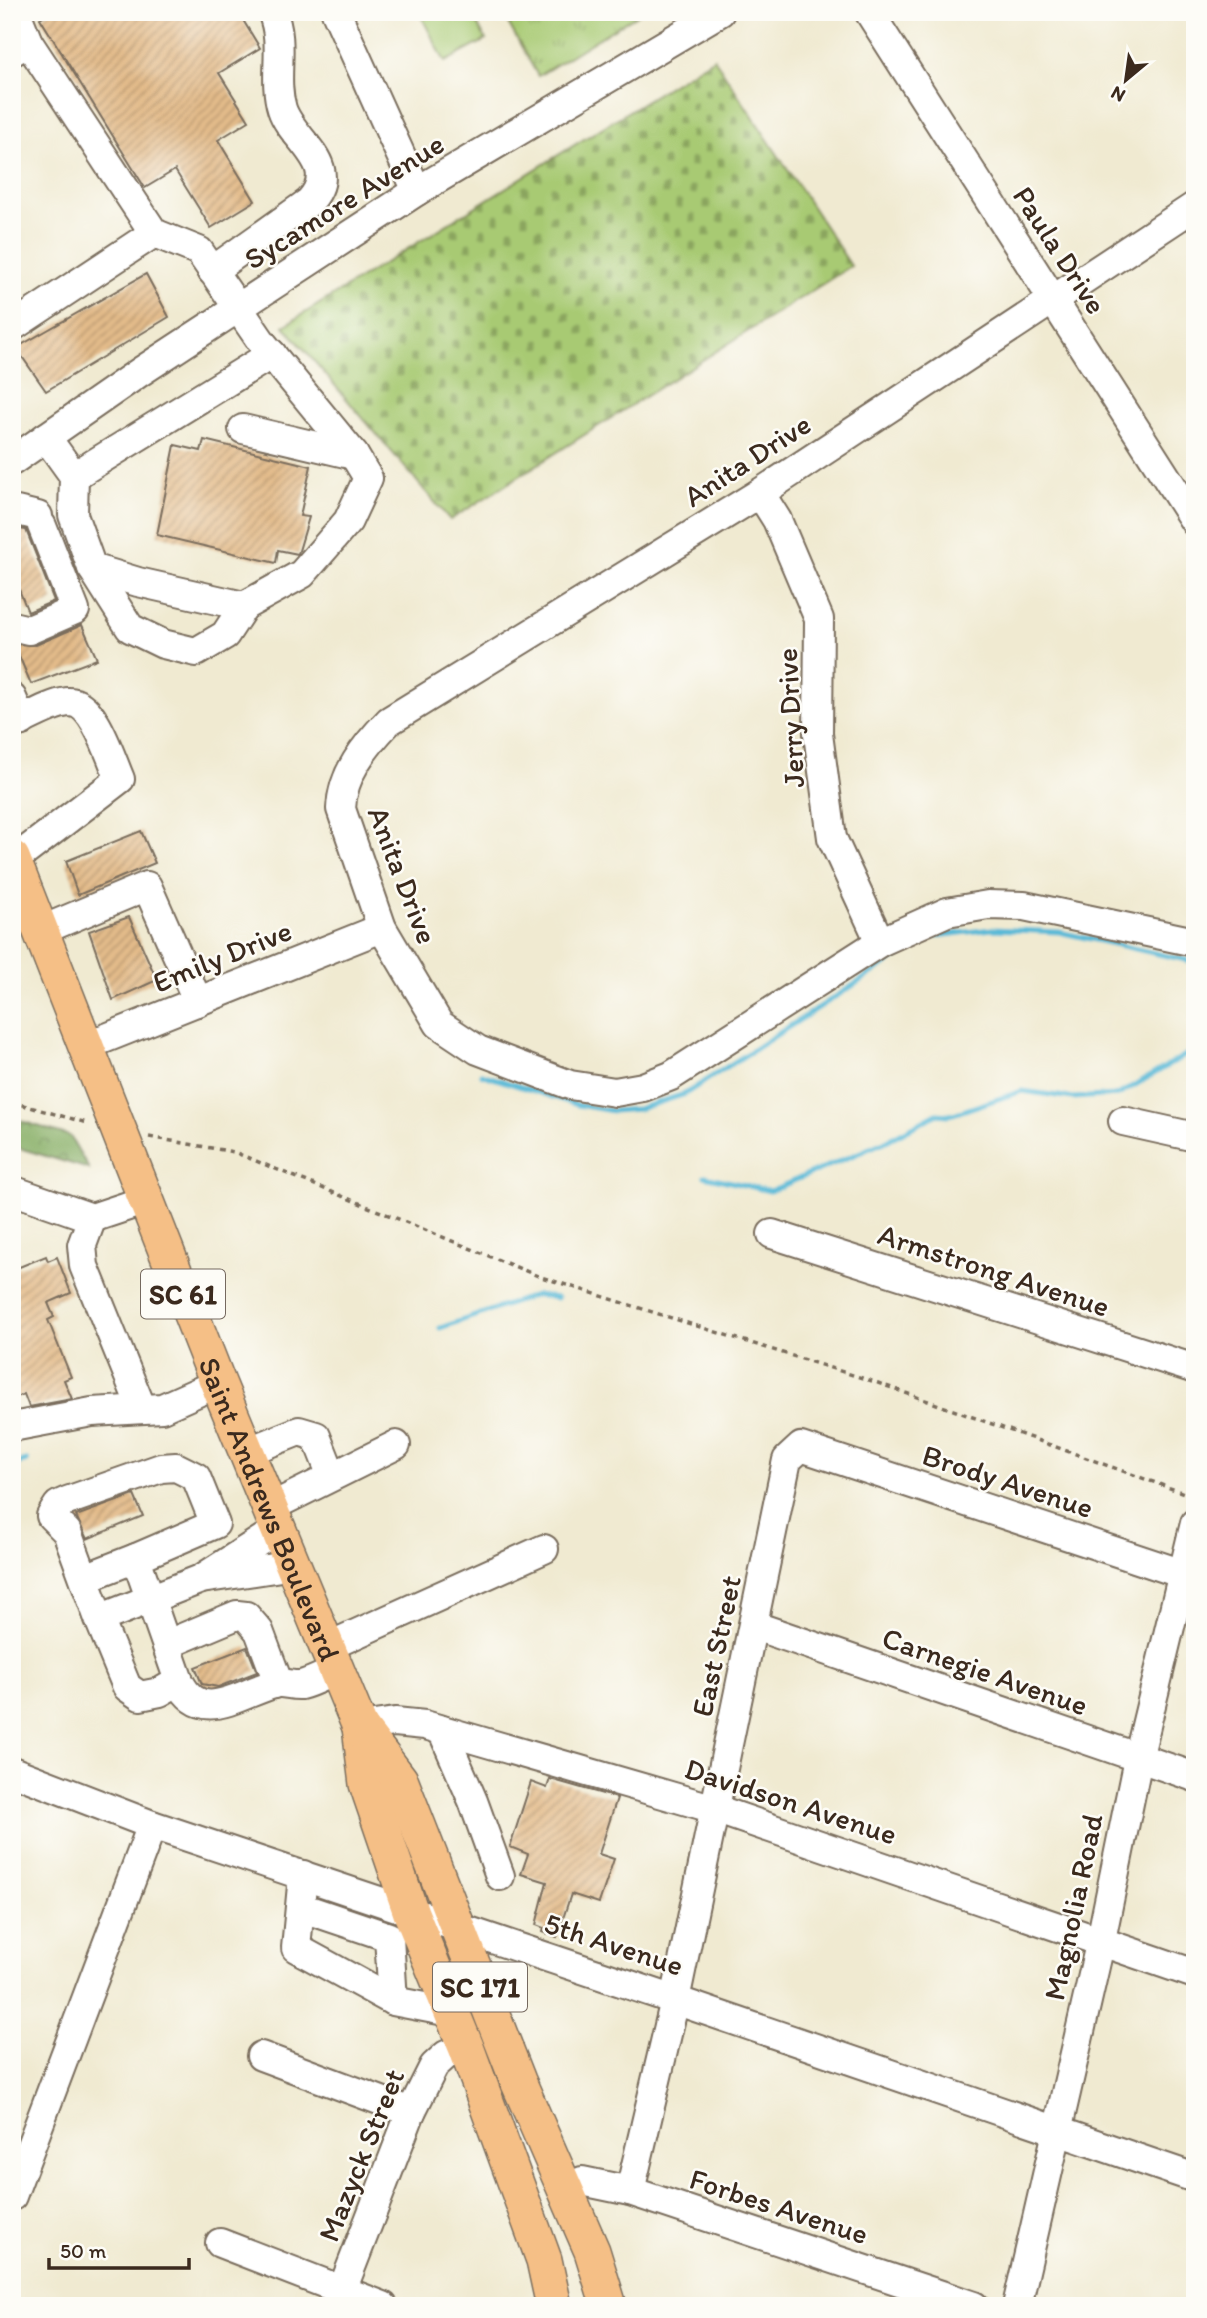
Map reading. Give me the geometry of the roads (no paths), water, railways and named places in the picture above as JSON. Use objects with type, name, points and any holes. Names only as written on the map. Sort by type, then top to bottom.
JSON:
[{"type":"main road","name":"Saint Andrews Boulevard","points":[[13,859],[218,1383],[360,1727],[400,1780],[456,1927],[564,2191],[592,2251],[609,2306]]},
{"type":"main road","name":"Saint Andrews Boulevard","points":[[360,1727],[367,1784],[411,1913],[466,2047],[544,2260],[554,2306]]},
{"type":"main road","points":[[592,2251],[624,2306]]},
{"type":"main road","points":[[544,2260],[566,2306]]},
{"type":"street","points":[[16,12],[20,47],[154,233],[199,251],[237,309],[354,455],[368,478],[348,521],[302,575],[244,606],[225,635],[197,652],[163,644],[130,628],[92,568],[73,515],[74,476],[46,437]]},
{"type":"street","points":[[212,271],[309,202],[318,193],[321,181],[313,154],[282,111],[281,47],[272,12]]},
{"type":"street","points":[[336,12],[417,191]]},
{"type":"street","name":"Paula Drive","points":[[869,12],[1195,522]]},
{"type":"street","name":"Sycamore Avenue","points":[[12,461],[417,191],[709,15]]},
{"type":"street","name":"Anita Drive","points":[[1195,206],[760,493],[389,721],[372,739],[341,790],[341,809],[382,929],[439,1024],[478,1050],[570,1086],[615,1091],[643,1087],[671,1076],[880,942],[947,912],[988,905],[1024,906],[1195,942]]},
{"type":"street","points":[[12,327],[154,233]]},
{"type":"street","points":[[74,476],[272,354]]},
{"type":"street","points":[[243,429],[354,455]]},
{"type":"street","name":"Jerry Drive","points":[[760,493],[777,520],[819,619],[818,734],[832,838],[880,942]]},
{"type":"street","points":[[12,626],[29,630],[75,610],[24,513]]},
{"type":"street","points":[[92,568],[138,582],[244,606]]},
{"type":"street","points":[[13,859],[120,779],[96,725],[87,710],[78,704],[66,702],[15,715]]},
{"type":"street","points":[[40,931],[147,886],[198,1002]]},
{"type":"street","name":"Emily Drive","points":[[86,1046],[382,929]]},
{"type":"street","points":[[1123,1121],[1195,1137]]},
{"type":"street","points":[[12,1190],[92,1218],[146,1200]]},
{"type":"street","points":[[92,1218],[82,1245],[84,1266],[142,1409]]},
{"type":"street","name":"Armstrong Avenue","points":[[772,1234],[1195,1369]]},
{"type":"street","points":[[12,1427],[92,1412],[162,1408],[218,1383]]},
{"type":"street","points":[[248,1451],[299,1432],[316,1436],[331,1474]]},
{"type":"street","points":[[99,1619],[153,1600],[201,1578],[331,1474],[396,1445]]},
{"type":"street","name":"Brody Avenue","points":[[801,1447],[1189,1576]]},
{"type":"street","name":"East Street","points":[[629,2191],[676,2000],[755,1626],[786,1461],[801,1447]]},
{"type":"street","points":[[85,1578],[215,1524],[197,1477],[176,1467],[161,1468],[58,1505],[52,1510],[51,1516],[67,1532],[127,1687],[140,1696],[179,1681]]},
{"type":"street","name":"Magnolia Road","points":[[1017,2306],[1101,1940],[1138,1759],[1189,1576],[1195,1523]]},
{"type":"street","points":[[136,1558],[187,1698],[200,1704],[214,1705],[278,1682],[303,1684],[332,1659],[544,1549]]},
{"type":"street","points":[[201,1578],[294,1565]]},
{"type":"street","points":[[168,1644],[237,1615],[246,1616],[259,1630],[278,1682]]},
{"type":"street","name":"Carnegie Avenue","points":[[755,1626],[1195,1777]]},
{"type":"street","name":"Davidson Avenue","points":[[360,1727],[395,1722],[442,1730],[715,1809],[1195,1974]]},
{"type":"street","points":[[442,1730],[473,1801],[500,1876]]},
{"type":"street","name":"5th Avenue","points":[[12,1771],[152,1825],[676,2000],[1195,2178]]},
{"type":"street","points":[[14,2189],[152,1825]]},
{"type":"street","points":[[303,1875],[296,1948],[392,1984],[439,1983]]},
{"type":"street","points":[[300,1908],[389,1937],[392,1984]]},
{"type":"street","points":[[392,1984],[439,1983]]},
{"type":"street","name":"Mazyck Street","points":[[338,2299],[411,2112],[434,2066],[446,2055],[466,2047]]},
{"type":"street","points":[[261,2056],[411,2112]]},
{"type":"street","name":"Forbes Avenue","points":[[564,2191],[582,2181],[629,2191],[974,2306]]},
{"type":"street","points":[[220,2243],[338,2299],[383,2306]]},
{"type":"waterway","points":[[481,1074],[578,1105],[613,1111],[638,1109],[685,1094],[928,937],[992,929],[1059,932],[1195,962]]},
{"type":"waterway","points":[[705,1176],[770,1191],[884,1142],[937,1114],[950,1115],[1022,1091],[1073,1098],[1118,1095],[1191,1052],[1195,1034]]},
{"type":"waterway","points":[[440,1328],[536,1295],[557,1298]]},
{"type":"waterway","points":[[12,1465],[27,1461]]}]
